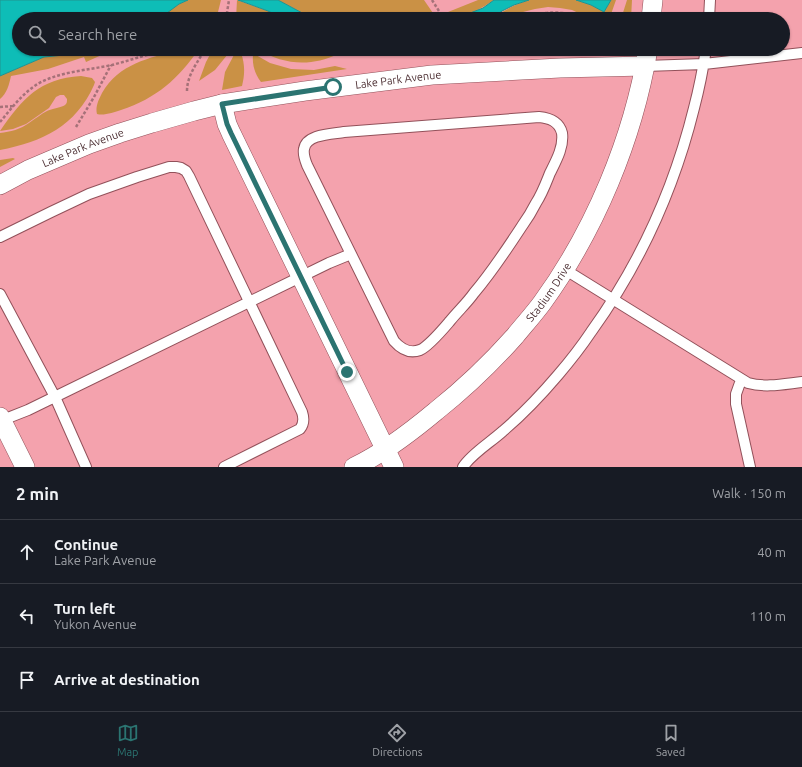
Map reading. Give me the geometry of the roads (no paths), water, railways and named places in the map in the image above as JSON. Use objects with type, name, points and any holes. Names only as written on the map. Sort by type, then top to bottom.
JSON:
[{"type":"street","points":[[652,12],[653,0]]},
{"type":"street","name":"Lake Park Avenue","points":[[0,185],[28,170],[89,144],[152,123],[222,104],[312,90],[432,75],[560,68],[646,57]]},
{"type":"street","name":"Stadium Drive","points":[[354,467],[385,449],[417,427],[475,378],[527,322],[541,304],[564,269],[597,211],[612,176],[639,92],[646,57]]},
{"type":"street","points":[[222,104],[231,133],[394,467]]},
{"type":"street","points":[[1,419],[25,467]]},
{"type":"lane","points":[[709,12],[710,0]]},
{"type":"lane","points":[[790,54],[802,53]]},
{"type":"lane","points":[[462,467],[467,460],[521,414],[558,375],[578,350],[613,300],[649,236],[670,186],[687,136],[705,56]]},
{"type":"lane","points":[[646,57],[704,64],[775,56]]},
{"type":"lane","points":[[539,117],[551,119],[559,126],[562,132],[560,152],[537,203],[507,250],[475,293],[441,331],[420,350],[404,351],[394,341],[351,254],[307,165],[304,157],[304,148],[308,140],[344,132],[539,117]]},
{"type":"lane","points":[[0,237],[89,194],[169,167],[176,167],[186,171],[250,302],[303,416],[303,425],[300,429],[224,467]]},
{"type":"lane","points":[[1,419],[28,410],[351,254]]},
{"type":"lane","points":[[564,269],[741,380],[756,385],[802,382]]},
{"type":"lane","points":[[0,294],[55,397],[86,467]]},
{"type":"lane","points":[[741,380],[736,394],[736,404],[750,467]]},
{"type":"water","points":[[0,0],[188,0],[179,4],[168,12],[12,12],[12,56],[54,56],[44,57],[0,76]]},
{"type":"water","points":[[238,0],[278,0],[300,12],[270,12]]},
{"type":"water","points":[[494,0],[529,0],[514,5],[501,12],[473,12],[483,8]]},
{"type":"water","points":[[576,0],[611,0],[604,12],[591,5]]}]
